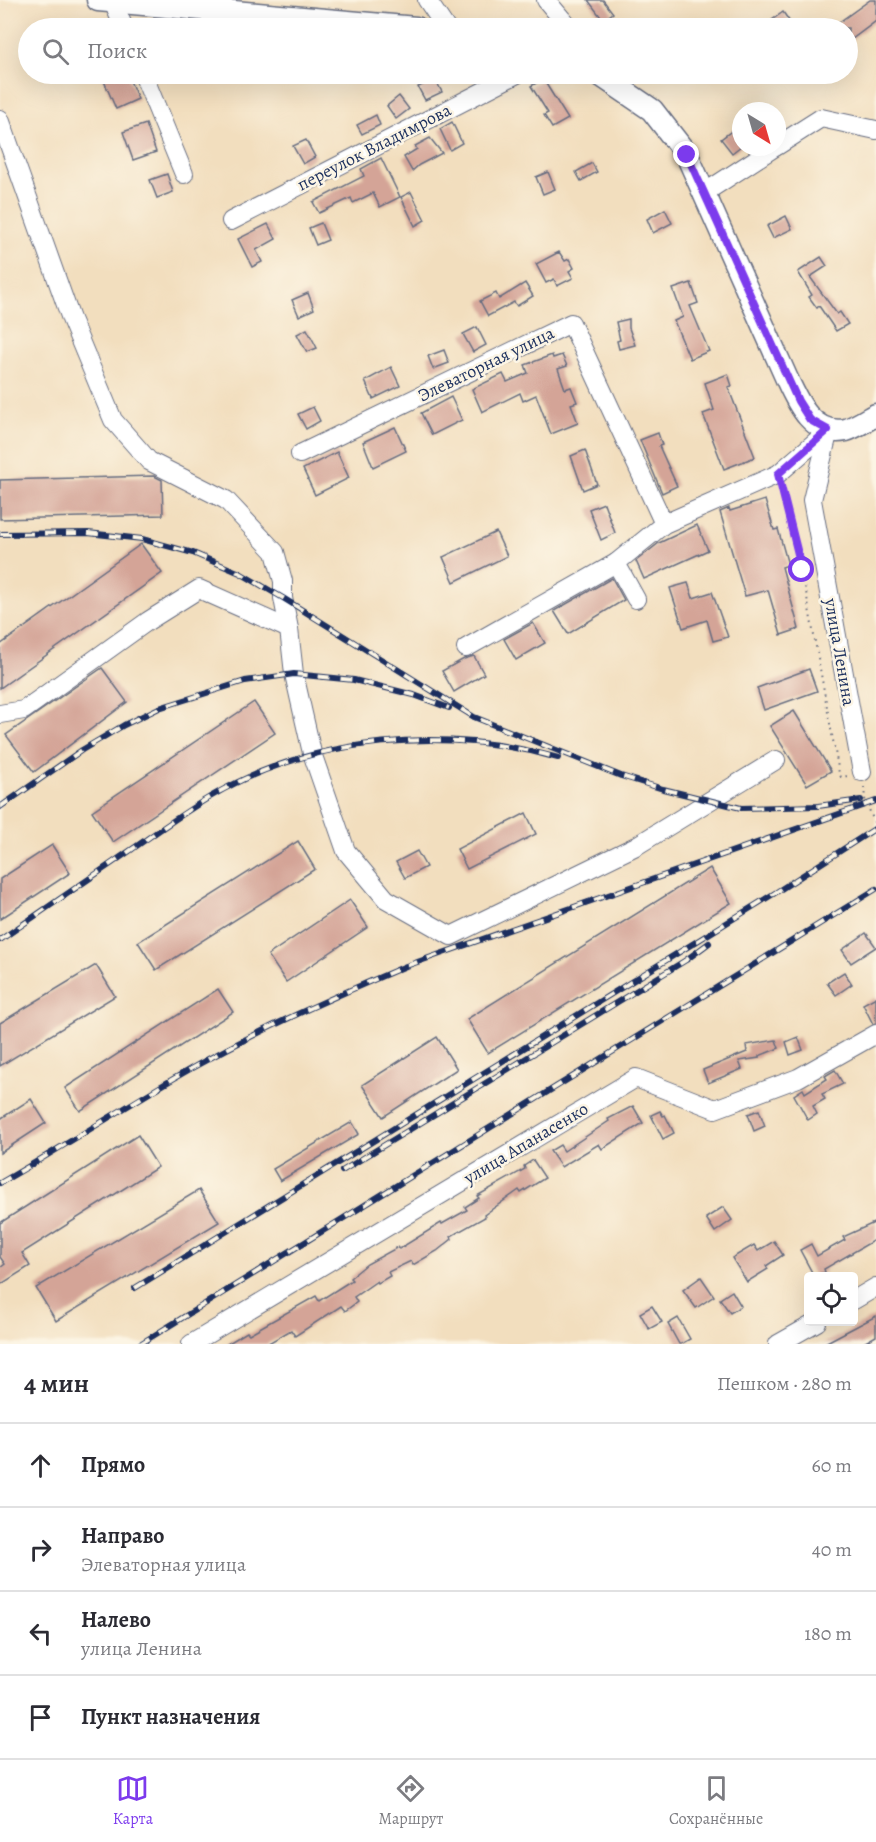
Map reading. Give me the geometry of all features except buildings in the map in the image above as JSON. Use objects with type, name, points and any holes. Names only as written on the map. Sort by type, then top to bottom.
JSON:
[{"type":"main road","points":[[105,1],[245,7],[335,18]]},
{"type":"main road","points":[[614,84],[652,110],[687,155],[798,401],[810,420],[828,430],[846,430],[876,415]]},
{"type":"street","points":[[427,0],[439,18]]},
{"type":"street","points":[[546,0],[561,18]]},
{"type":"street","points":[[105,1],[117,18]]},
{"type":"street","points":[[147,84],[184,174]]},
{"type":"street","name":"переулок Владимрова","points":[[231,221],[498,84]]},
{"type":"street","points":[[786,140],[821,118],[876,130]]},
{"type":"street","points":[[0,119],[71,319],[113,420],[149,461],[226,500],[275,552],[283,581],[283,598],[294,674],[312,753],[346,851],[386,898],[451,936],[636,846],[776,760]]},
{"type":"street","points":[[704,193],[761,156]]},
{"type":"street","name":"Элеваторная улица","points":[[300,454],[571,323],[663,524]]},
{"type":"street","points":[[466,648],[616,563],[663,524],[778,474],[828,430]]},
{"type":"street","name":"улица Ленина","points":[[828,430],[813,500],[862,772]]},
{"type":"street","points":[[616,563],[636,599]]},
{"type":"street","points":[[0,714],[24,710],[148,621],[199,589],[289,629]]},
{"type":"street","name":"улица Апанасенко","points":[[191,1344],[636,1078],[716,1108],[798,1078],[876,1034]]},
{"type":"street","points":[[858,1298],[876,1287]]},
{"type":"street","points":[[781,1343],[810,1326]]},
{"type":"path","points":[[778,474],[802,570],[839,773],[841,777],[846,777],[862,772],[865,799],[876,827]]},
{"type":"railway","points":[[0,534],[88,533],[142,539],[193,553],[240,573],[283,598],[474,717],[621,776],[663,789],[741,808],[818,806],[861,800]]},
{"type":"railway","points":[[0,807],[82,750],[124,725],[159,708],[245,681],[294,674],[354,680],[414,695],[449,708]]},
{"type":"railway","points":[[0,940],[200,803],[250,776],[292,761],[336,749],[425,740],[470,742],[515,748],[558,758]]},
{"type":"railway","points":[[0,1183],[218,1054],[271,1027],[406,966],[876,801]]},
{"type":"railway","points":[[135,1288],[775,893],[876,828]]},
{"type":"railway","points":[[140,1344],[876,889]]},
{"type":"railway","points":[[342,1171],[686,960],[709,943]]},
{"type":"route","points":[[687,155],[798,401],[810,420],[828,430],[778,474],[802,570]]}]
